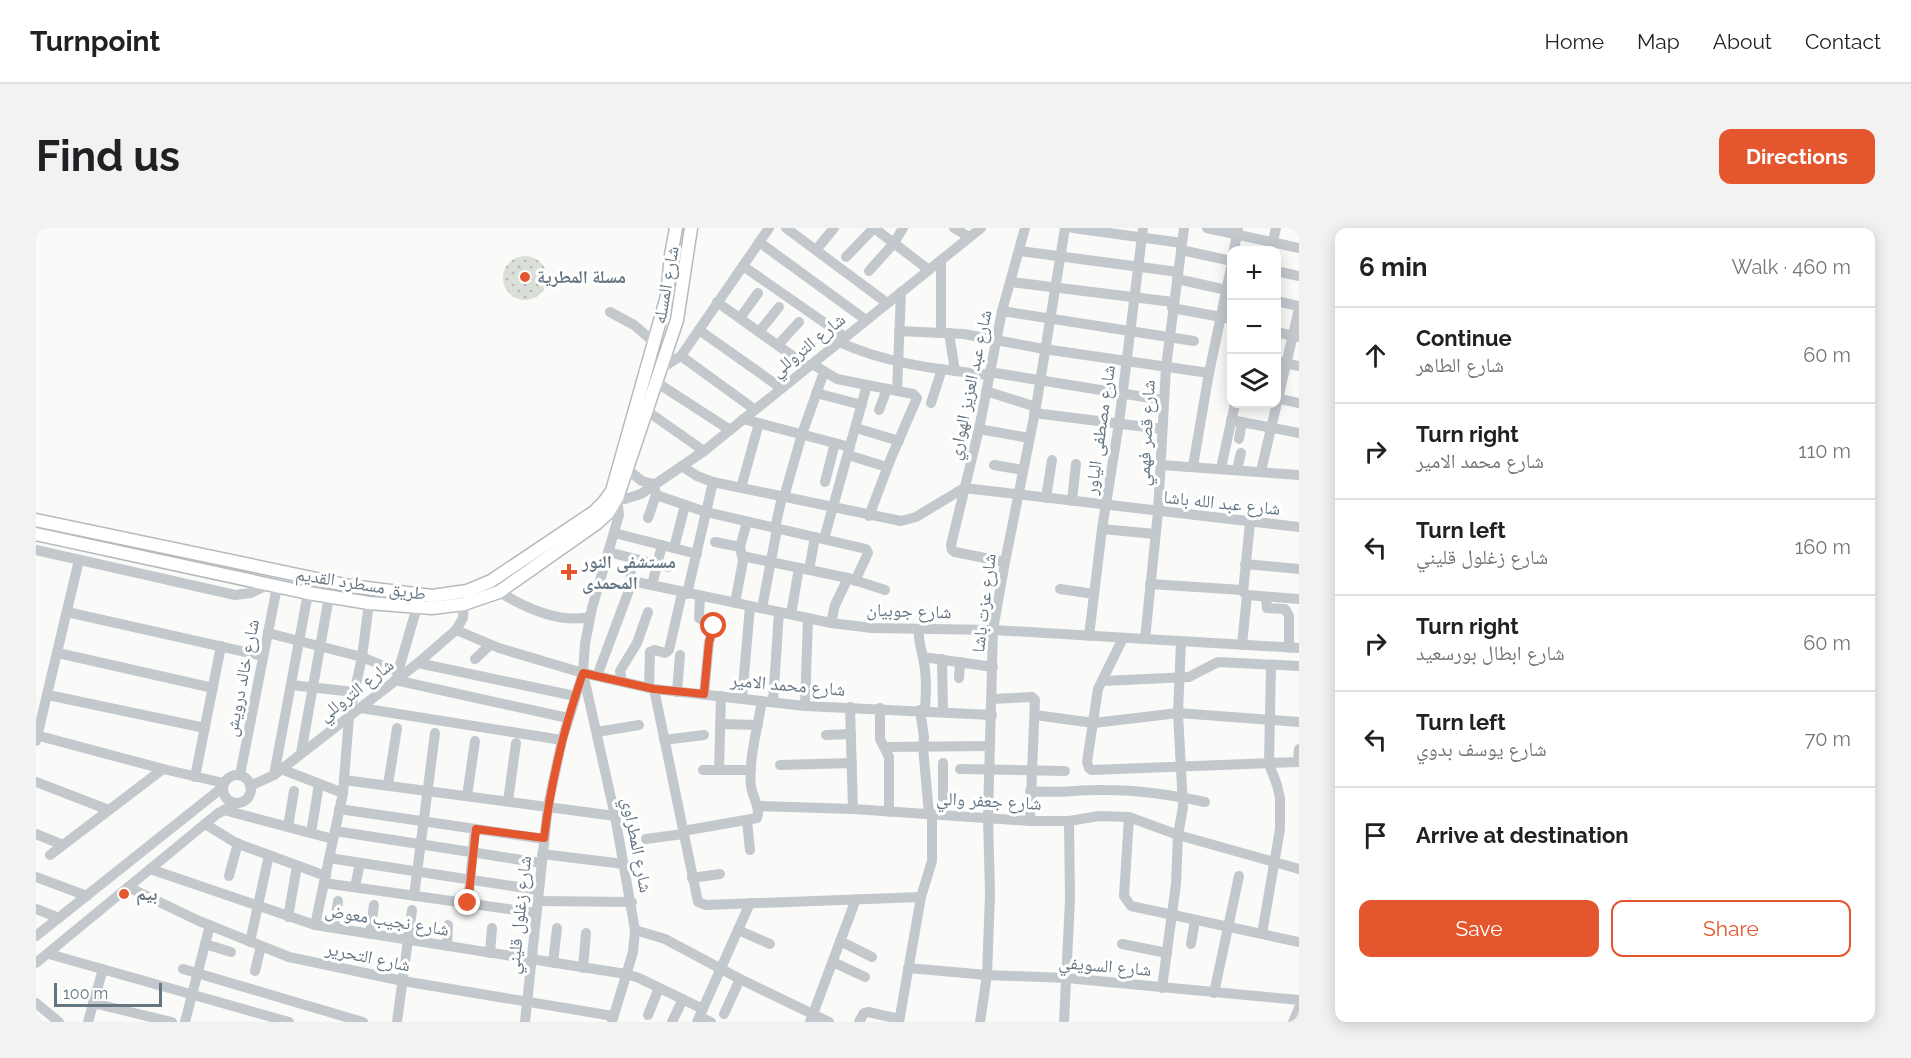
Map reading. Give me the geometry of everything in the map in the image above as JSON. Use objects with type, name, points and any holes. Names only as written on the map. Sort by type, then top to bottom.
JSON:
[{"type":"main road","name":"شارع المسله","points":[[655,343],[668,296],[671,255],[676,228]]},
{"type":"main road","name":"شارع المسله","points":[[660,369],[680,310],[691,228]]},
{"type":"main road","name":"طريق مسطرد القديم","points":[[36,520],[350,586],[432,596],[467,591],[491,581],[594,512],[604,502],[615,484],[655,343]]},
{"type":"main road","name":"طريق مسطرد القديم","points":[[36,534],[329,597],[417,607],[464,604],[499,592],[608,513],[618,498],[660,369]]},
{"type":"street","points":[[660,369],[681,356],[769,228]]},
{"type":"street","points":[[786,228],[887,303]]},
{"type":"street","points":[[816,250],[834,228]]},
{"type":"street","points":[[846,257],[874,228],[929,270]]},
{"type":"street","points":[[870,271],[894,243],[903,228]]},
{"type":"street","points":[[954,228],[969,237]]},
{"type":"street","name":"شارع التروللي","points":[[618,498],[633,497],[655,490],[981,228]]},
{"type":"street","name":"شارع عبد العزيز الهواري","points":[[1005,562],[952,550],[951,545],[979,429],[1002,311],[1025,228]]},
{"type":"street","name":"شارع عزت باشا","points":[[980,1022],[987,975],[990,894],[988,816],[993,630],[1035,410],[1065,228]]},
{"type":"street","points":[[1073,228],[1142,233],[1227,261]]},
{"type":"street","name":"شارع قصر فهمي","points":[[1145,639],[1158,512],[1166,367],[1184,228]]},
{"type":"street","points":[[1207,228],[1237,231],[1272,246],[1276,228]]},
{"type":"street","points":[[1235,246],[1237,231]]},
{"type":"street","name":"شارع مصطفى الياور","points":[[1089,636],[1102,529],[1119,423],[1142,233]]},
{"type":"street","points":[[759,242],[866,320]]},
{"type":"street","points":[[1281,247],[1299,248]]},
{"type":"street","points":[[1020,251],[1138,266],[1227,290]]},
{"type":"street","points":[[941,260],[945,333],[955,371]]},
{"type":"street","points":[[743,266],[842,340],[874,356],[955,371],[1040,380],[1163,400]]},
{"type":"street","points":[[1281,272],[1299,276]]},
{"type":"street","points":[[1011,282],[1134,297],[1226,318]]},
{"type":"street","points":[[879,410],[892,390],[898,362],[901,292]]},
{"type":"street","points":[[740,318],[758,293]]},
{"type":"street","points":[[1193,466],[1209,373],[1226,318],[1228,300]]},
{"type":"street","points":[[717,302],[810,366],[837,379],[913,394],[917,398],[869,516]]},
{"type":"street","points":[[1281,303],[1299,308],[1296,336],[1281,362],[1299,366]]},
{"type":"street","points":[[759,332],[779,307]]},
{"type":"street","points":[[1002,311],[1194,341]]},
{"type":"street","points":[[610,312],[634,325],[655,343]]},
{"type":"street","points":[[778,345],[799,322]]},
{"type":"street","points":[[699,330],[781,388]]},
{"type":"street","points":[[899,331],[945,333],[1209,373]]},
{"type":"street","points":[[1281,333],[1296,336]]},
{"type":"street","points":[[681,356],[754,409]]},
{"type":"street","points":[[931,403],[942,369]]},
{"type":"street","points":[[762,608],[783,497],[824,372]]},
{"type":"street","points":[[656,382],[730,430]]},
{"type":"street","points":[[646,839],[757,818],[758,806],[751,791],[751,770],[758,725],[768,702],[785,613],[834,508],[867,385]]},
{"type":"street","points":[[986,391],[1035,410],[1162,429]]},
{"type":"street","points":[[816,393],[862,405]]},
{"type":"street","points":[[1281,399],[1299,403]]},
{"type":"street","points":[[1235,408],[1239,439]]},
{"type":"street","points":[[1261,471],[1275,408]]},
{"type":"street","points":[[647,411],[704,451]]},
{"type":"street","points":[[743,419],[835,443],[887,467]]},
{"type":"street","points":[[1221,468],[1237,421]]},
{"type":"street","points":[[1237,421],[1299,433]]},
{"type":"street","points":[[741,488],[759,423]]},
{"type":"street","points":[[856,428],[899,441]]},
{"type":"street","points":[[979,429],[1029,438]]},
{"type":"street","points":[[825,482],[835,443]]},
{"type":"street","points":[[1237,469],[1241,453]]},
{"type":"street","points":[[1046,498],[1052,460]]},
{"type":"street","points":[[830,464],[845,467]]},
{"type":"street","points":[[1072,501],[1076,464]]},
{"type":"street","points":[[994,465],[1023,470]]},
{"type":"street","points":[[1161,465],[1299,475]]},
{"type":"street","points":[[682,466],[697,476],[713,482],[901,521],[909,520],[964,488]]},
{"type":"street","points":[[628,470],[655,490],[685,505],[867,550],[868,554],[835,605],[831,623]]},
{"type":"street","points":[[713,482],[697,554],[669,650],[665,653],[655,650],[650,652],[651,688],[664,740],[696,899],[705,905],[921,897]]},
{"type":"street","name":"شارع عبد الله باشا","points":[[964,488],[1299,528]]},
{"type":"street","points":[[648,518],[655,490]]},
{"type":"street","points":[[583,673],[590,617],[620,511],[618,498]]},
{"type":"street","points":[[674,548],[685,505]]},
{"type":"street","points":[[735,603],[743,564],[741,551],[747,522]]},
{"type":"street","points":[[1242,645],[1245,564],[1250,523]]},
{"type":"street","points":[[1102,529],[1155,534]]},
{"type":"street","points":[[614,532],[697,554]]},
{"type":"street","points":[[715,542],[771,562],[885,590]]},
{"type":"street","points":[[652,585],[662,566],[662,545]]},
{"type":"street","points":[[36,551],[234,595],[251,593],[272,586]]},
{"type":"street","points":[[608,552],[662,566]]},
{"type":"street","points":[[597,676],[631,580],[634,559]]},
{"type":"street","points":[[80,560],[36,737],[223,785]]},
{"type":"street","points":[[1245,564],[1299,568]]},
{"type":"street","name":"شارع جوبيان","points":[[631,580],[831,623],[919,630],[993,630],[1294,648]]},
{"type":"street","points":[[1150,584],[1244,592],[1299,600]]},
{"type":"street","name":"شارع خالد درويش","points":[[240,775],[268,633],[272,586]]},
{"type":"street","points":[[1060,589],[1094,594]]},
{"type":"street","points":[[499,592],[524,605],[561,618],[590,617]]},
{"type":"street","points":[[308,593],[277,772],[343,793]]},
{"type":"street","points":[[700,596],[699,618],[714,626],[709,642],[704,694]]},
{"type":"street","points":[[301,753],[329,597]]},
{"type":"street","points":[[1266,597],[1267,608],[1285,609],[1289,615],[1294,648]]},
{"type":"street","points":[[315,925],[343,793],[349,717],[362,657],[369,603]]},
{"type":"street","points":[[456,630],[463,618],[464,604]]},
{"type":"street","points":[[742,698],[750,606]]},
{"type":"street","points":[[399,675],[417,607]]},
{"type":"street","points":[[67,612],[263,656]]},
{"type":"street","points":[[622,681],[620,671],[638,643],[648,612]]},
{"type":"street","points":[[805,706],[808,618]]},
{"type":"street","name":"شارع التروللي","points":[[250,786],[277,772],[361,708],[399,675],[418,663],[456,630]]},
{"type":"street","name":"شارع محمد الامير","points":[[456,630],[490,645],[583,673],[651,688],[805,706],[992,715]]},
{"type":"street","points":[[919,630],[918,639],[926,684],[922,747],[935,814]]},
{"type":"street","points":[[268,633],[362,657],[399,675],[568,718]]},
{"type":"street","points":[[1123,638],[1098,689],[1087,762],[1092,770],[1298,762],[1299,749]]},
{"type":"street","points":[[1162,988],[1172,916],[1183,797],[1178,713],[1180,642]]},
{"type":"street","points":[[475,659],[490,645]]},
{"type":"street","points":[[195,777],[221,646]]},
{"type":"street","points":[[58,653],[213,687]]},
{"type":"street","points":[[677,692],[681,655]]},
{"type":"street","points":[[923,657],[993,667]]},
{"type":"street","points":[[942,659],[943,712]]},
{"type":"street","points":[[959,678],[960,662]]},
{"type":"street","points":[[1103,681],[1180,678],[1196,674],[1218,662],[1299,666]]},
{"type":"street","points":[[418,663],[575,696]]},
{"type":"street","points":[[1262,934],[1280,829],[1280,798],[1269,764],[1271,665]]},
{"type":"street","name":"شارع زغلول قليني","points":[[525,1022],[548,806],[562,740],[583,673]]},
{"type":"street","name":"شارع المطراوي","points":[[583,673],[615,816],[632,902],[635,930],[633,952],[613,1019]]},
{"type":"street","points":[[291,685],[354,692]]},
{"type":"street","points":[[48,695],[205,728]]},
{"type":"street","points":[[719,770],[721,696]]},
{"type":"street","points":[[992,699],[1032,697],[1036,702],[1030,821]]},
{"type":"street","points":[[850,707],[853,809]]},
{"type":"street","points":[[361,708],[562,740]]},
{"type":"street","points":[[880,708],[878,732],[889,762],[889,812]]},
{"type":"street","points":[[1035,715],[1094,723],[1178,713],[1299,722]]},
{"type":"street","points":[[720,724],[758,725]]},
{"type":"street","points":[[597,732],[639,725]]},
{"type":"street","points":[[388,785],[397,728]]},
{"type":"street","points":[[414,896],[435,733]]},
{"type":"street","points":[[826,735],[851,734]]},
{"type":"street","points":[[664,740],[704,735]]},
{"type":"street","points":[[467,796],[475,741]]},
{"type":"street","points":[[508,801],[516,743]]},
{"type":"street","points":[[885,747],[990,746]]},
{"type":"street","points":[[859,1022],[868,1012],[899,1021],[921,897],[932,861],[935,814],[943,763]]},
{"type":"street","points":[[780,765],[852,764]]},
{"type":"street","points":[[50,855],[163,769]]},
{"type":"street","points":[[960,769],[1065,771]]},
{"type":"street","points":[[703,770],[751,770]]},
{"type":"street","points":[[36,963],[205,824],[224,810],[247,798],[250,786],[247,779],[240,775],[231,776],[87,897],[39,930]]},
{"type":"street","points":[[344,780],[615,816]]},
{"type":"street","points":[[36,782],[109,810]]},
{"type":"street","points":[[311,833],[319,784]]},
{"type":"street","points":[[223,785],[226,798],[237,803]]},
{"type":"street","points":[[1030,791],[1054,793],[1107,790],[1183,797],[1205,802]]},
{"type":"street","points":[[288,827],[294,791]]},
{"type":"street","name":"شارع جعفر والي","points":[[758,806],[988,816],[1030,821],[1069,821],[1099,816],[1130,817],[1178,835],[1299,869]]},
{"type":"street","points":[[339,809],[544,838]]},
{"type":"street","points":[[224,810],[311,833],[421,844],[473,852],[624,864]]},
{"type":"street","points":[[1130,817],[1124,896],[1131,906],[1299,942]]},
{"type":"street","points":[[747,821],[750,850]]},
{"type":"street","points":[[1064,1022],[1070,898],[1069,821]]},
{"type":"street","points":[[205,824],[238,843],[325,879],[356,887],[536,913]]},
{"type":"street","points":[[468,903],[476,829]]},
{"type":"street","points":[[36,834],[63,845]]},
{"type":"street","points":[[229,876],[238,843]]},
{"type":"street","points":[[250,942],[269,855]]},
{"type":"street","points":[[329,858],[470,880],[538,895],[632,902]]},
{"type":"street","points":[[356,887],[360,863]]},
{"type":"street","points":[[288,917],[297,866]]},
{"type":"street","name":"شارع نجيب معوض","points":[[150,868],[315,925],[626,974],[683,999],[700,1016],[711,1022]]},
{"type":"street","points":[[692,878],[720,874]]},
{"type":"street","points":[[1214,993],[1239,876]]},
{"type":"street","points":[[36,877],[87,897]]},
{"type":"street","name":"شارع التحرير","points":[[128,887],[235,936],[289,957],[403,981],[613,1019]]},
{"type":"street","points":[[812,1018],[856,899]]},
{"type":"street","points":[[334,928],[338,901]]},
{"type":"street","points":[[700,1016],[750,903]]},
{"type":"street","points":[[370,934],[374,905]]},
{"type":"street","points":[[36,909],[59,918]]},
{"type":"street","points":[[398,1022],[412,910]]},
{"type":"street","points":[[1191,944],[1195,921]]},
{"type":"street","points":[[185,1022],[210,925]]},
{"type":"street","points":[[447,946],[448,925]]},
{"type":"street","points":[[490,953],[492,928]]},
{"type":"street","points":[[553,963],[557,928]]},
{"type":"street","points":[[635,930],[665,939],[812,1018],[829,1022]]},
{"type":"street","points":[[738,930],[770,944]]},
{"type":"street","points":[[583,968],[586,933]]},
{"type":"street","points":[[205,944],[230,956],[235,936]]},
{"type":"street","points":[[840,941],[872,957]]},
{"type":"street","points":[[1122,944],[1167,953]]},
{"type":"street","points":[[255,971],[261,946]]},
{"type":"street","points":[[49,954],[289,1022]]},
{"type":"street","points":[[833,962],[865,977]]},
{"type":"street","name":"شارع السويفي","points":[[908,968],[987,975],[1066,978],[1299,1000]]},
{"type":"street","points":[[88,1022],[103,969]]},
{"type":"street","points":[[183,969],[363,1022]]},
{"type":"street","points":[[724,1014],[740,980]]},
{"type":"street","points":[[648,1015],[659,988]]},
{"type":"street","points":[[672,1022],[683,999]]},
{"type":"street","points":[[36,1003],[59,1022]]},
{"type":"street","points":[[93,1003],[172,1022]]},
{"type":"street","points":[[1293,1022],[1299,1008]]},
{"type":"shaded area","points":[[525,256],[541,262],[547,278],[541,294],[525,300],[509,294],[503,278],[509,262]]},
{"type":"place","name":"مسلة المطرية","points":[[525,277]]},
{"type":"place","name":"مستشفى النور المحمدى","points":[[569,572]]},
{"type":"place","name":"بيم","points":[[124,894]]},
{"type":"route","points":[[468,903],[476,829],[544,838],[548,806],[562,740],[583,673],[654,689],[704,694],[709,642],[714,626]]}]
